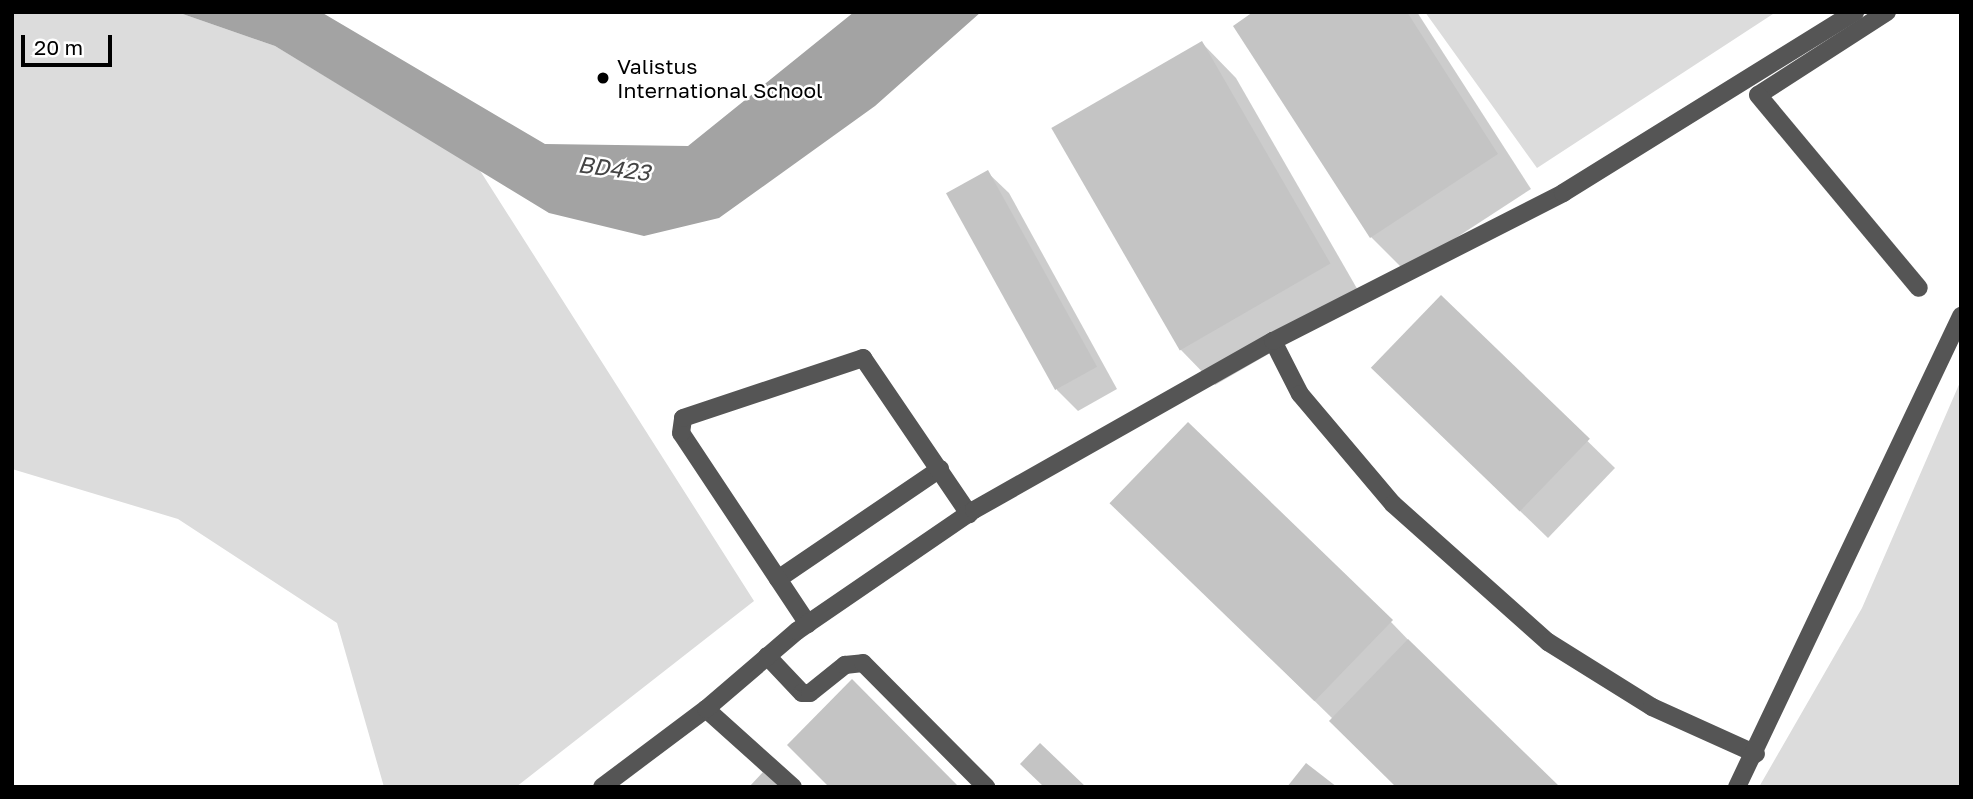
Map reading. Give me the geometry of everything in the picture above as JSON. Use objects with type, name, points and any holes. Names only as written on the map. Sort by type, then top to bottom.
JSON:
[{"type":"street","points":[[606,786],[706,709],[808,624],[969,514],[1273,341],[1563,193],[1856,12]]},
{"type":"street","points":[[1888,12],[1758,95],[1919,288]]},
{"type":"street","points":[[1806,43],[1817,57]]},
{"type":"street","points":[[1737,787],[1756,754],[1961,316]]},
{"type":"street","points":[[1273,341],[1300,394],[1393,504],[1548,642],[1652,707],[1756,754]]},
{"type":"street","points":[[808,624],[681,433],[683,418],[863,358],[969,514]]},
{"type":"street","points":[[778,579],[940,470]]},
{"type":"street","points":[[767,656],[802,693],[810,693],[845,665],[863,663],[986,787]]},
{"type":"street","points":[[706,709],[793,787]]},
{"type":"shaded area","points":[[12,12],[177,12],[275,46],[479,169],[754,601],[516,787],[384,787],[337,623],[178,519],[12,469]]},
{"type":"shaded area","points":[[1425,12],[1776,12],[1537,168]]},
{"type":"shaded area","points":[[1961,380],[1961,787],[1759,787],[1862,608]]},
{"type":"water","name":"BD423","points":[[177,12],[321,12],[545,144],[688,146],[854,12],[981,12],[875,106],[719,218],[644,236],[549,213],[275,46]]},
{"type":"building","points":[[1253,12],[1407,12],[1498,154],[1370,238],[1233,26]]},
{"type":"building","points":[[1202,41],[1330,264],[1180,351],[1051,128]]},
{"type":"building","points":[[988,170],[1097,367],[1055,390],[946,193]]},
{"type":"building","points":[[1441,295],[1590,439],[1520,511],[1371,368]]},
{"type":"building","points":[[1188,422],[1393,620],[1315,701],[1110,503]]},
{"type":"building","points":[[1408,639],[1560,787],[1396,787],[1329,721]]},
{"type":"building","points":[[852,679],[959,787],[829,787],[787,745]]},
{"type":"building","points":[[1040,743],[1086,787],[1044,787],[1020,764]]},
{"type":"building","points":[[1306,763],[1337,787],[1287,787]]},
{"type":"building","points":[[764,771],[780,787],[749,787]]},
{"type":"place","name":"Valistus International School","points":[[603,78]]}]
